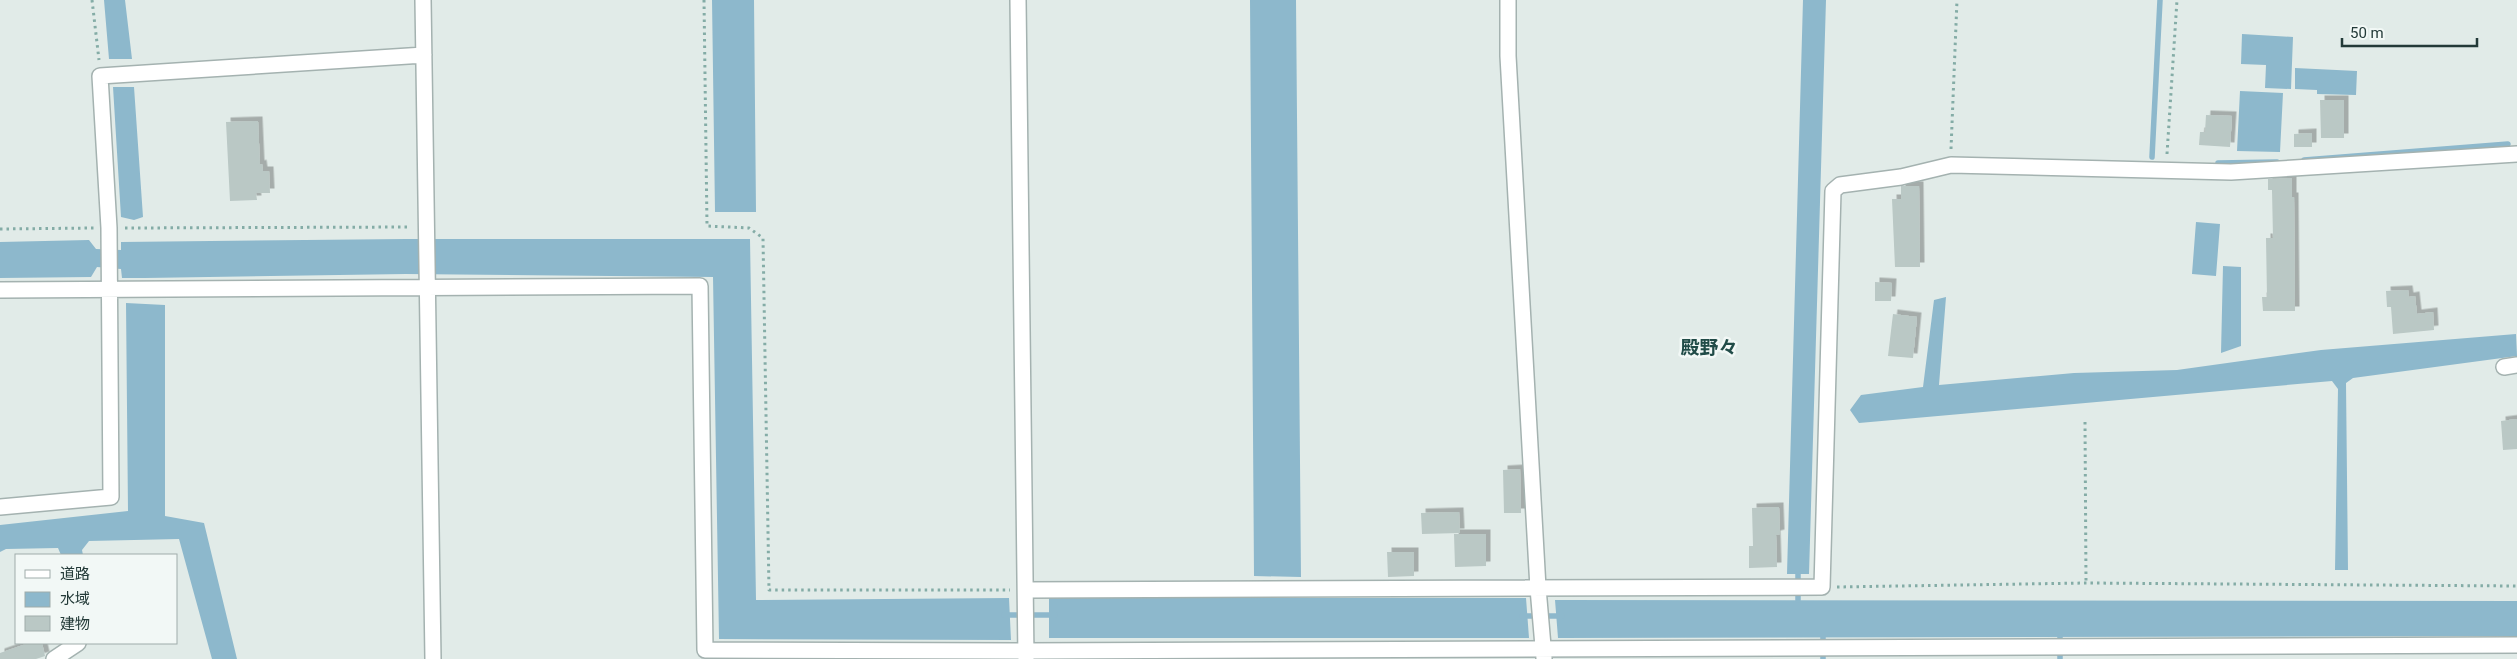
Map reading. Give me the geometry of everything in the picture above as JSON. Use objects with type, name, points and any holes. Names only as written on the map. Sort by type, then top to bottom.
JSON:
[{"type":"street","points":[[424,0],[433,659]]},
{"type":"street","points":[[1018,0],[1026,652]]},
{"type":"street","points":[[1508,0],[1509,76],[1538,588],[1544,654]]},
{"type":"street","points":[[0,507],[111,496],[109,228],[100,76],[424,56]]},
{"type":"street","points":[[1026,592],[1822,587],[1833,192],[1840,185],[1901,177],[1951,165],[2231,172],[2517,154]]},
{"type":"street","points":[[0,290],[109,281],[428,287],[700,286],[705,650],[1544,654],[1823,648],[2066,651],[2517,645]]},
{"type":"street","points":[[54,659],[76,644]]},
{"type":"path","points":[[92,0],[100,76]]},
{"type":"path","points":[[704,0],[707,226],[749,228],[763,238],[769,590],[1026,592]]},
{"type":"path","points":[[1951,165],[1956,0]]},
{"type":"path","points":[[2166,169],[2177,0]]},
{"type":"path","points":[[0,229],[427,227]]},
{"type":"path","points":[[2085,422],[2086,583]]},
{"type":"path","points":[[1822,587],[2086,583],[2517,586]]},
{"type":"water","points":[[104,0],[125,0],[132,59],[109,59]]},
{"type":"water","points":[[712,0],[754,0],[756,212],[715,212]]},
{"type":"water","points":[[1250,0],[1296,0],[1301,577],[1254,576]]},
{"type":"water","points":[[1803,0],[1826,0],[1809,574],[1787,574]]},
{"type":"water","points":[[2242,34],[2293,37],[2291,89],[2265,88],[2266,65],[2241,64]]},
{"type":"water","points":[[2295,68],[2357,71],[2356,95],[2317,94],[2317,90],[2295,89]]},
{"type":"water","points":[[113,87],[134,87],[143,217],[134,220],[121,217]]},
{"type":"water","points":[[2240,91],[2283,93],[2280,152],[2237,151]]},
{"type":"water","points":[[2196,222],[2220,224],[2216,276],[2192,274]]},
{"type":"water","points":[[406,239],[750,239],[756,600],[1009,598],[1011,640],[719,639],[713,277],[406,274],[122,278],[121,269],[97,267],[91,277],[0,278],[0,242],[89,240],[96,249],[121,250],[121,242]]},
{"type":"water","points":[[2223,266],[2241,267],[2241,346],[2221,353]]},
{"type":"water","points":[[1946,297],[1939,385],[2074,373],[2177,370],[2321,350],[2516,334],[2517,356],[2353,378],[2346,383],[2348,570],[2335,570],[2338,389],[2332,381],[1859,423],[1850,410],[1861,395],[1923,387],[1934,300]]},
{"type":"water","points":[[126,303],[165,305],[165,516],[204,523],[237,659],[212,659],[179,539],[89,541],[82,550],[83,554],[61,554],[58,548],[6,549],[0,552],[0,525],[128,511]]},
{"type":"water","points":[[1049,598],[1526,598],[1529,638],[1049,638]]},
{"type":"water","points":[[1555,600],[2517,601],[2517,636],[1558,638]]},
{"type":"building","points":[[2320,100],[2344,100],[2344,138],[2321,138]]},
{"type":"building","points":[[2206,115],[2232,116],[2230,147],[2199,145],[2200,132],[2205,132]]},
{"type":"building","points":[[258,121],[260,165],[262,164],[263,171],[269,171],[270,193],[256,193],[257,200],[230,201],[226,122]]},
{"type":"building","points":[[2312,133],[2312,147],[2294,147],[2294,134]]},
{"type":"building","points":[[2292,178],[2292,197],[2294,197],[2295,311],[2263,311],[2262,297],[2267,297],[2266,238],[2273,238],[2272,190],[2268,190],[2268,179]]},
{"type":"building","points":[[1901,186],[1919,186],[1920,267],[1895,267],[1892,199],[1901,199]]},
{"type":"building","points":[[1875,282],[1892,283],[1891,301],[1875,301]]},
{"type":"building","points":[[2408,290],[2409,297],[2415,296],[2417,314],[2433,312],[2434,330],[2393,334],[2391,307],[2387,307],[2386,291]]},
{"type":"building","points":[[1893,314],[1917,317],[1913,358],[1888,356]]},
{"type":"building","points":[[2517,419],[2517,449],[2503,450],[2501,421]]},
{"type":"building","points":[[1520,469],[1521,513],[1504,513],[1503,470]]},
{"type":"building","points":[[1779,507],[1780,534],[1776,535],[1777,567],[1749,568],[1749,546],[1753,546],[1752,508]]},
{"type":"building","points":[[1459,512],[1460,533],[1422,534],[1421,513]]},
{"type":"building","points":[[1454,534],[1486,534],[1486,566],[1455,567]]},
{"type":"building","points":[[1387,552],[1414,552],[1414,576],[1388,577]]},
{"type":"building","points":[[26,644],[42,644],[45,656],[36,659],[0,659],[0,653]]},
{"type":"waterway","points":[[2152,157],[2160,0]]},
{"type":"waterway","points":[[2304,160],[2508,144]]},
{"type":"waterway","points":[[2218,163],[2277,162]]},
{"type":"waterway","points":[[1798,574],[1798,600]]},
{"type":"waterway","points":[[1004,615],[1055,615]]},
{"type":"waterway","points":[[1522,616],[1562,616]]},
{"type":"waterway","points":[[1823,637],[1823,659]]},
{"type":"waterway","points":[[2060,637],[2060,659]]},
{"type":"district","name":"殿野々","points":[[1709,347]]}]
